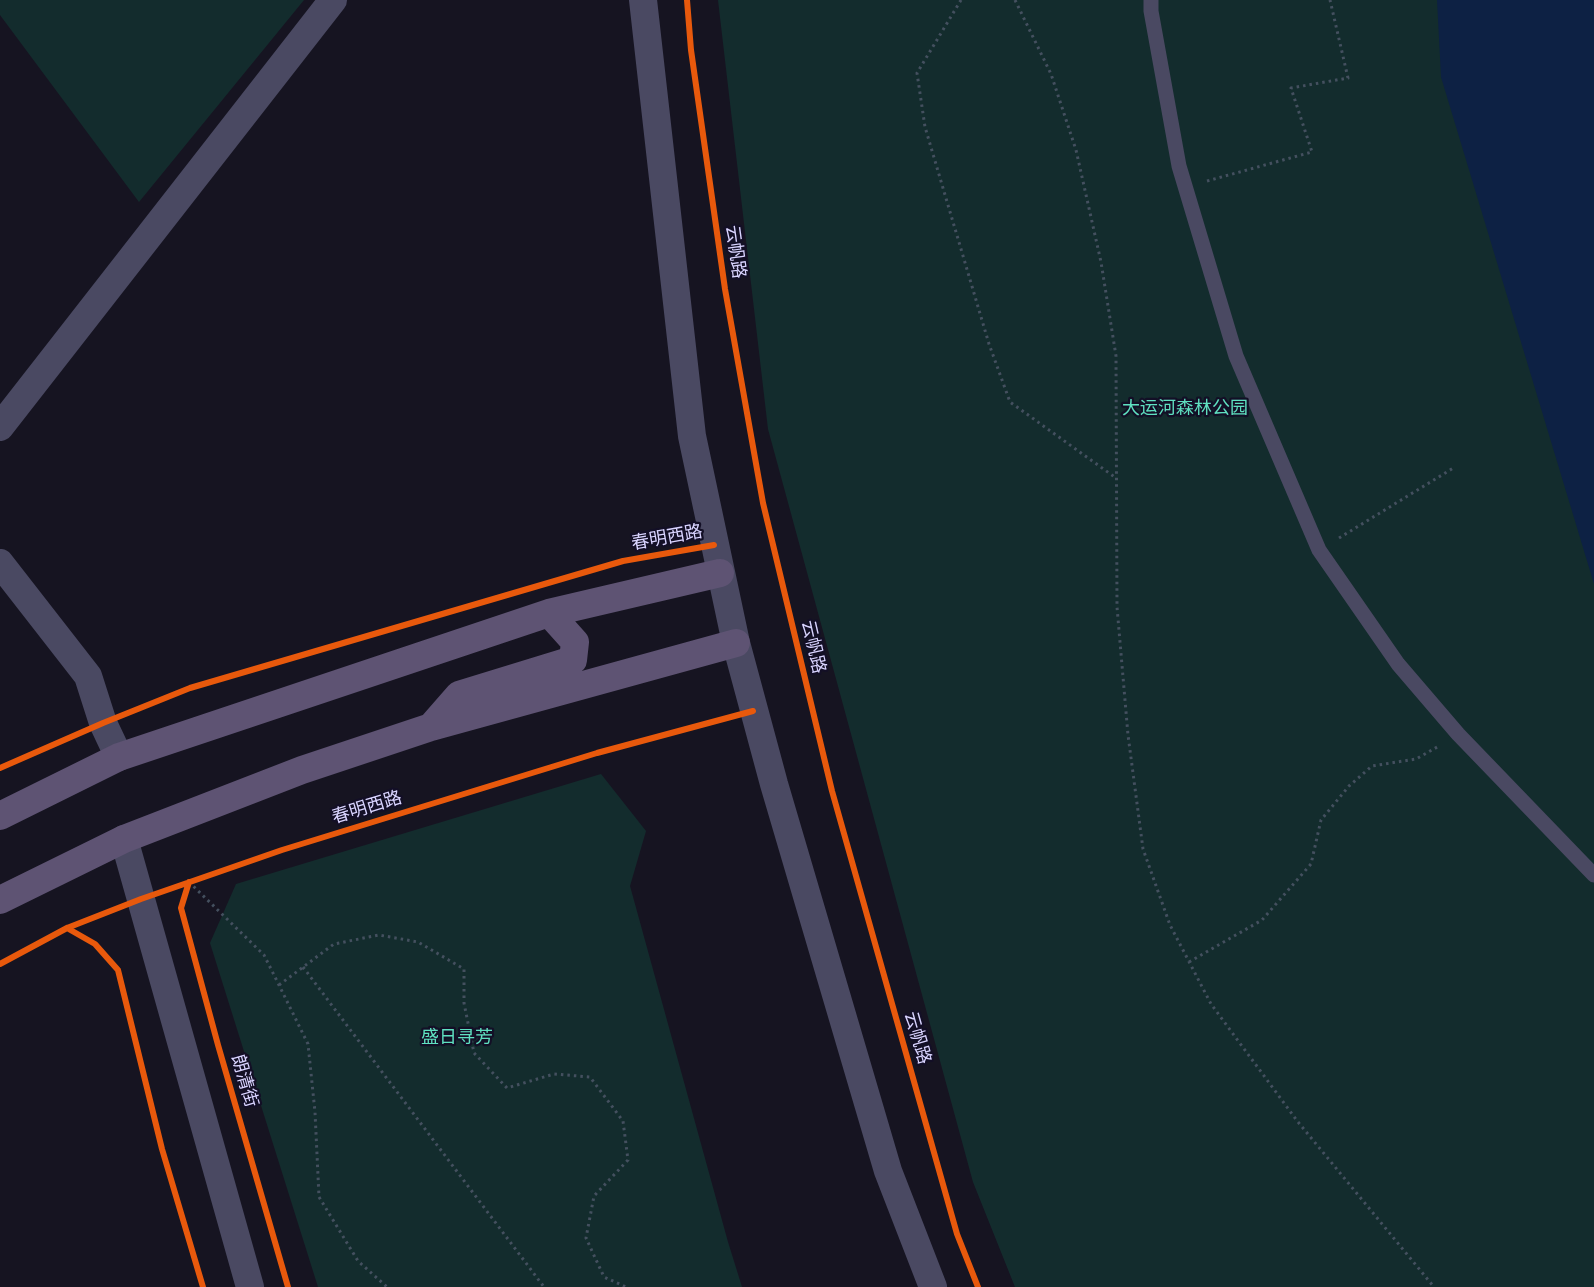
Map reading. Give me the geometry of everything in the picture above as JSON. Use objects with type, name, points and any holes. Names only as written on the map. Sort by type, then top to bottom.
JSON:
[{"type":"main road","points":[[0,816],[119,757],[549,613],[720,573]]},
{"type":"main road","points":[[431,727],[458,695],[573,660],[575,642],[549,613]]},
{"type":"main road","points":[[0,900],[124,839],[302,770],[431,727],[736,643]]},
{"type":"street","points":[[0,427],[333,0]]},
{"type":"street","points":[[643,0],[692,436],[720,573],[736,643],[774,784],[888,1171],[932,1287]]},
{"type":"street","points":[[0,563],[88,676],[103,723],[119,757]]},
{"type":"street","points":[[124,839],[250,1287]]},
{"type":"lane","points":[[1151,0],[1151,11],[1179,166],[1236,356],[1319,550],[1398,664],[1458,734],[1594,875]]},
{"type":"path","points":[[961,0],[917,73],[925,127],[989,344],[1010,402],[1117,478]]},
{"type":"path","points":[[1015,0],[1051,74],[1076,150],[1101,262],[1116,356],[1117,607],[1128,735],[1143,849],[1170,924],[1210,1004],[1298,1122],[1434,1287]]},
{"type":"path","points":[[1185,187],[1312,152],[1291,88],[1348,78],[1330,0]]},
{"type":"path","points":[[1319,550],[1455,467]]},
{"type":"path","points":[[1189,962],[1262,920],[1311,864],[1321,820],[1349,786],[1372,766],[1416,759],[1458,734]]},
{"type":"path","points":[[141,899],[198,879]]},
{"type":"path","points":[[186,891],[189,882]]},
{"type":"path","points":[[189,882],[264,955],[308,1044],[315,1112],[319,1197],[358,1261],[387,1287]]},
{"type":"path","points":[[279,985],[334,944],[378,934],[418,942],[464,969],[464,1002],[474,1052],[507,1088],[554,1074],[590,1077],[623,1121],[628,1160],[594,1196],[586,1238],[604,1277],[626,1287]]},
{"type":"path","points":[[303,967],[544,1287]]},
{"type":"green space","points":[[0,0],[304,0],[139,202],[0,15]]},
{"type":"green space","name":"大运河森林公园","points":[[718,0],[1594,0],[1594,1287],[1015,1287],[973,1182],[768,429]]},
{"type":"green space","name":"盛日寻芳","points":[[601,774],[646,831],[630,886],[742,1287],[318,1287],[210,943],[236,884]]},
{"type":"water","points":[[1437,0],[1594,0],[1594,584],[1441,77]]},
{"type":"cycle path","name":"云帆路","points":[[687,0],[691,50],[725,289],[763,503],[832,791],[957,1234],[978,1287]]},
{"type":"cycle path","name":"春明西路","points":[[0,768],[103,723],[190,688],[623,561],[714,545]]},
{"type":"cycle path","name":"春明西路","points":[[0,964],[67,928],[141,899],[282,850],[597,753],[753,711]]},
{"type":"cycle path","name":"朗清街","points":[[189,882],[181,908],[218,1045],[288,1287]]},
{"type":"cycle path","points":[[67,928],[95,944],[118,970],[162,1149],[203,1287]]}]
